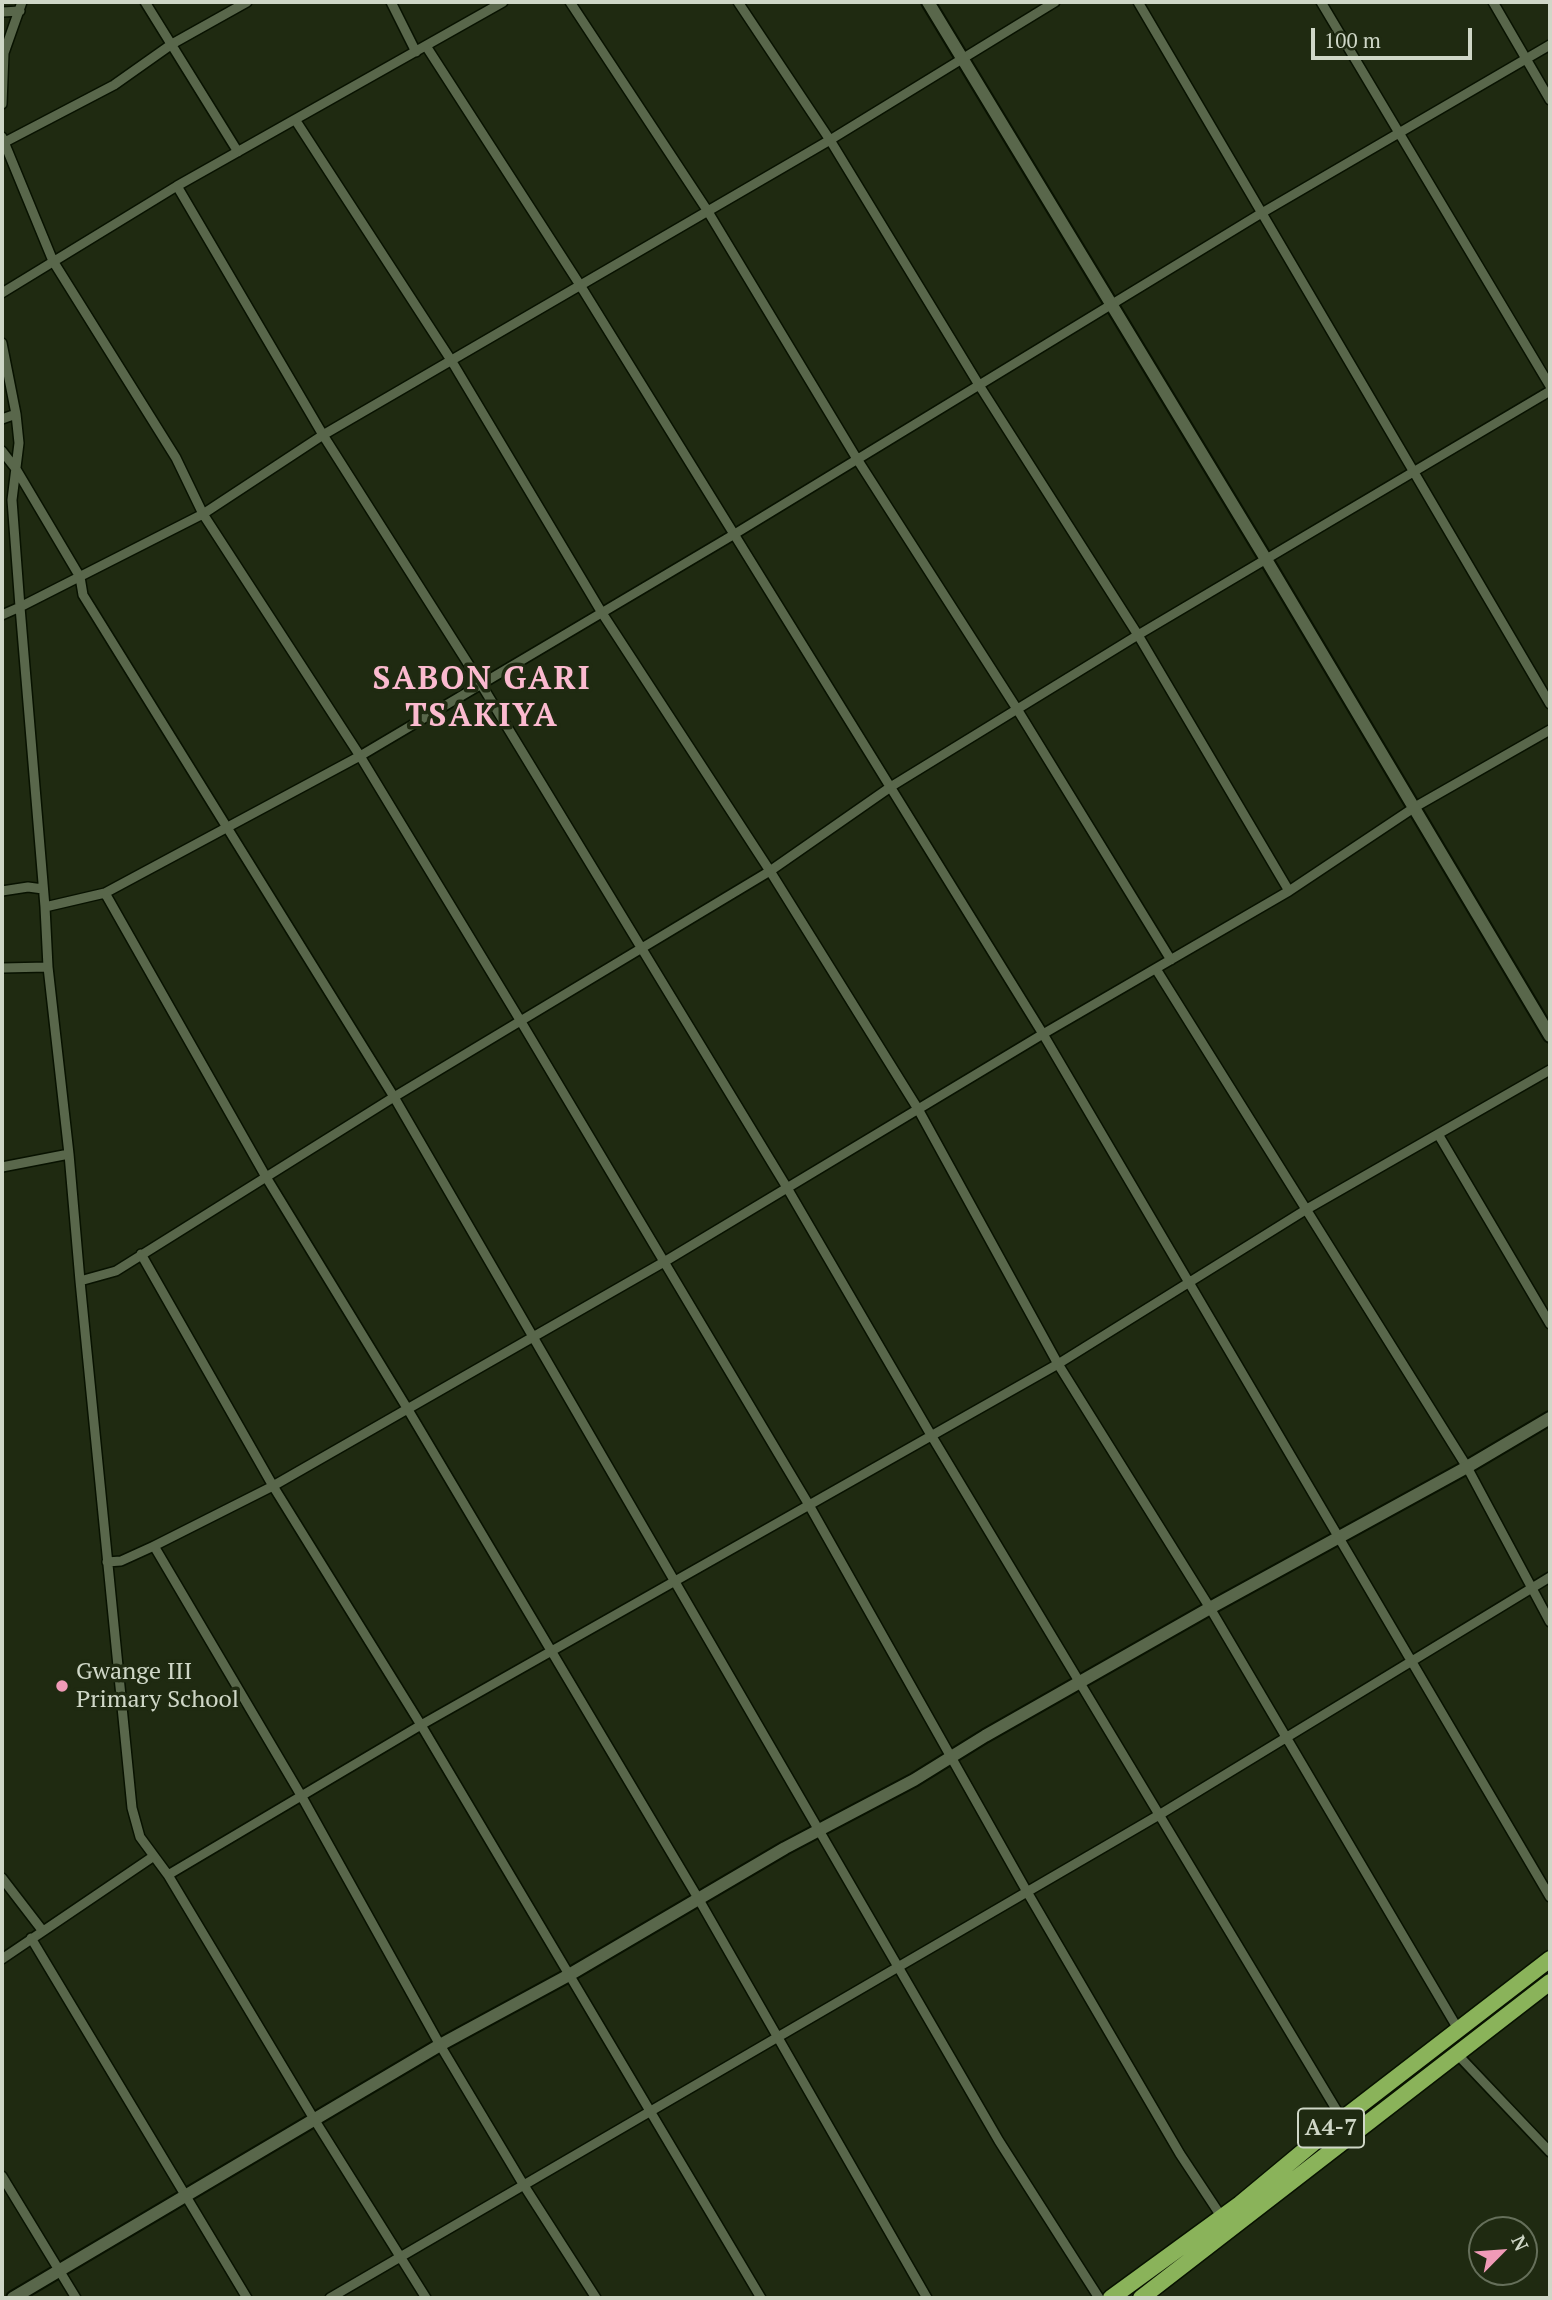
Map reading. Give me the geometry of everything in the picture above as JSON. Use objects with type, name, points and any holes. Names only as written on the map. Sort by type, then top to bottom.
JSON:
[{"type":"highway","name":"A4-7","points":[[1111,2298],[1221,2216],[1550,1959]]},
{"type":"highway","name":"A4-7","points":[[1141,2298],[1550,1982]]},
{"type":"main road","points":[[928,2],[1550,1035]]},
{"type":"main road","points":[[13,2298],[440,2045],[569,1975],[698,1898],[914,1780],[1209,1608],[1467,1467],[1550,1418]]},
{"type":"street","points":[[145,2],[238,152]]},
{"type":"street","points":[[247,2],[172,44],[114,85],[3,140],[21,190],[53,261],[176,458],[203,514],[360,756],[520,1020],[809,1505],[1026,1890],[1180,2154],[1221,2216]]},
{"type":"street","points":[[391,2],[416,52]]},
{"type":"street","points":[[2,293],[177,186],[503,2]]},
{"type":"street","points":[[570,2],[707,210],[857,460],[1017,709],[1171,960]]},
{"type":"street","points":[[738,2],[830,140],[979,384],[1138,635],[1289,891]]},
{"type":"street","points":[[2,615],[203,514],[323,435],[830,140],[1055,2]]},
{"type":"street","points":[[1138,2],[1550,704]]},
{"type":"street","points":[[80,1282],[116,1271],[394,1097],[770,871],[892,786],[1017,709],[1415,473],[1550,389],[1401,132],[1321,2]]},
{"type":"street","points":[[1493,2],[1550,100]]},
{"type":"street","points":[[2,12],[21,6]]},
{"type":"street","points":[[2,104],[4,53],[21,6]]},
{"type":"street","points":[[45,906],[105,893],[360,756],[733,535],[1260,214],[1550,45]]},
{"type":"street","points":[[426,46],[580,285],[1043,1034],[1191,1284],[1336,1538],[1412,1660],[1550,1897]]},
{"type":"street","points":[[296,121],[451,360],[602,613],[770,871],[918,1109],[1058,1364],[1209,1608],[1458,2029]]},
{"type":"street","points":[[177,186],[323,435],[481,684],[639,949],[786,1186],[931,1435],[1351,2134]]},
{"type":"street","points":[[2,343],[19,443],[12,500],[48,967],[69,1154],[132,1808],[140,1837],[168,1875],[314,2119],[426,2298]]},
{"type":"street","points":[[2,419],[16,414]]},
{"type":"street","points":[[2,451],[16,469],[79,577],[83,595],[394,1097],[535,1335],[674,1584],[900,1966],[999,2141],[1099,2298]]},
{"type":"street","points":[[107,1562],[121,1561],[154,1546],[273,1486],[664,1262],[786,1186],[1289,891],[1415,807],[1550,730]]},
{"type":"street","points":[[2,891],[28,887],[43,889]]},
{"type":"street","points":[[105,893],[266,1177],[407,1408],[698,1898],[927,2298]]},
{"type":"street","points":[[2,968],[48,967]]},
{"type":"street","points":[[1157,969],[1467,1467],[1550,1622]]},
{"type":"street","points":[[168,1875],[421,1725],[1058,1364],[1191,1284],[1307,1209],[1550,1070]]},
{"type":"street","points":[[1438,1134],[1550,1324]]},
{"type":"street","points":[[2,1167],[69,1154]]},
{"type":"street","points":[[141,1254],[273,1486],[421,1725],[761,2298]]},
{"type":"street","points":[[154,1546],[302,1797],[440,2045],[523,2185],[596,2298]]},
{"type":"street","points":[[330,2298],[1026,1890],[1159,1815],[1550,1577]]},
{"type":"street","points":[[2,1959],[154,1856]]},
{"type":"street","points":[[2,1878],[42,1930]]},
{"type":"street","points":[[31,1938],[247,2298]]},
{"type":"street","points":[[1457,2054],[1550,2152]]},
{"type":"street","points":[[2,2176],[76,2298]]},
{"type":"place","name":"Gwange III Primary School","points":[[62,1686]]},
{"type":"district","name":"SABON GARI TSAKIYA","points":[[482,698]]}]
